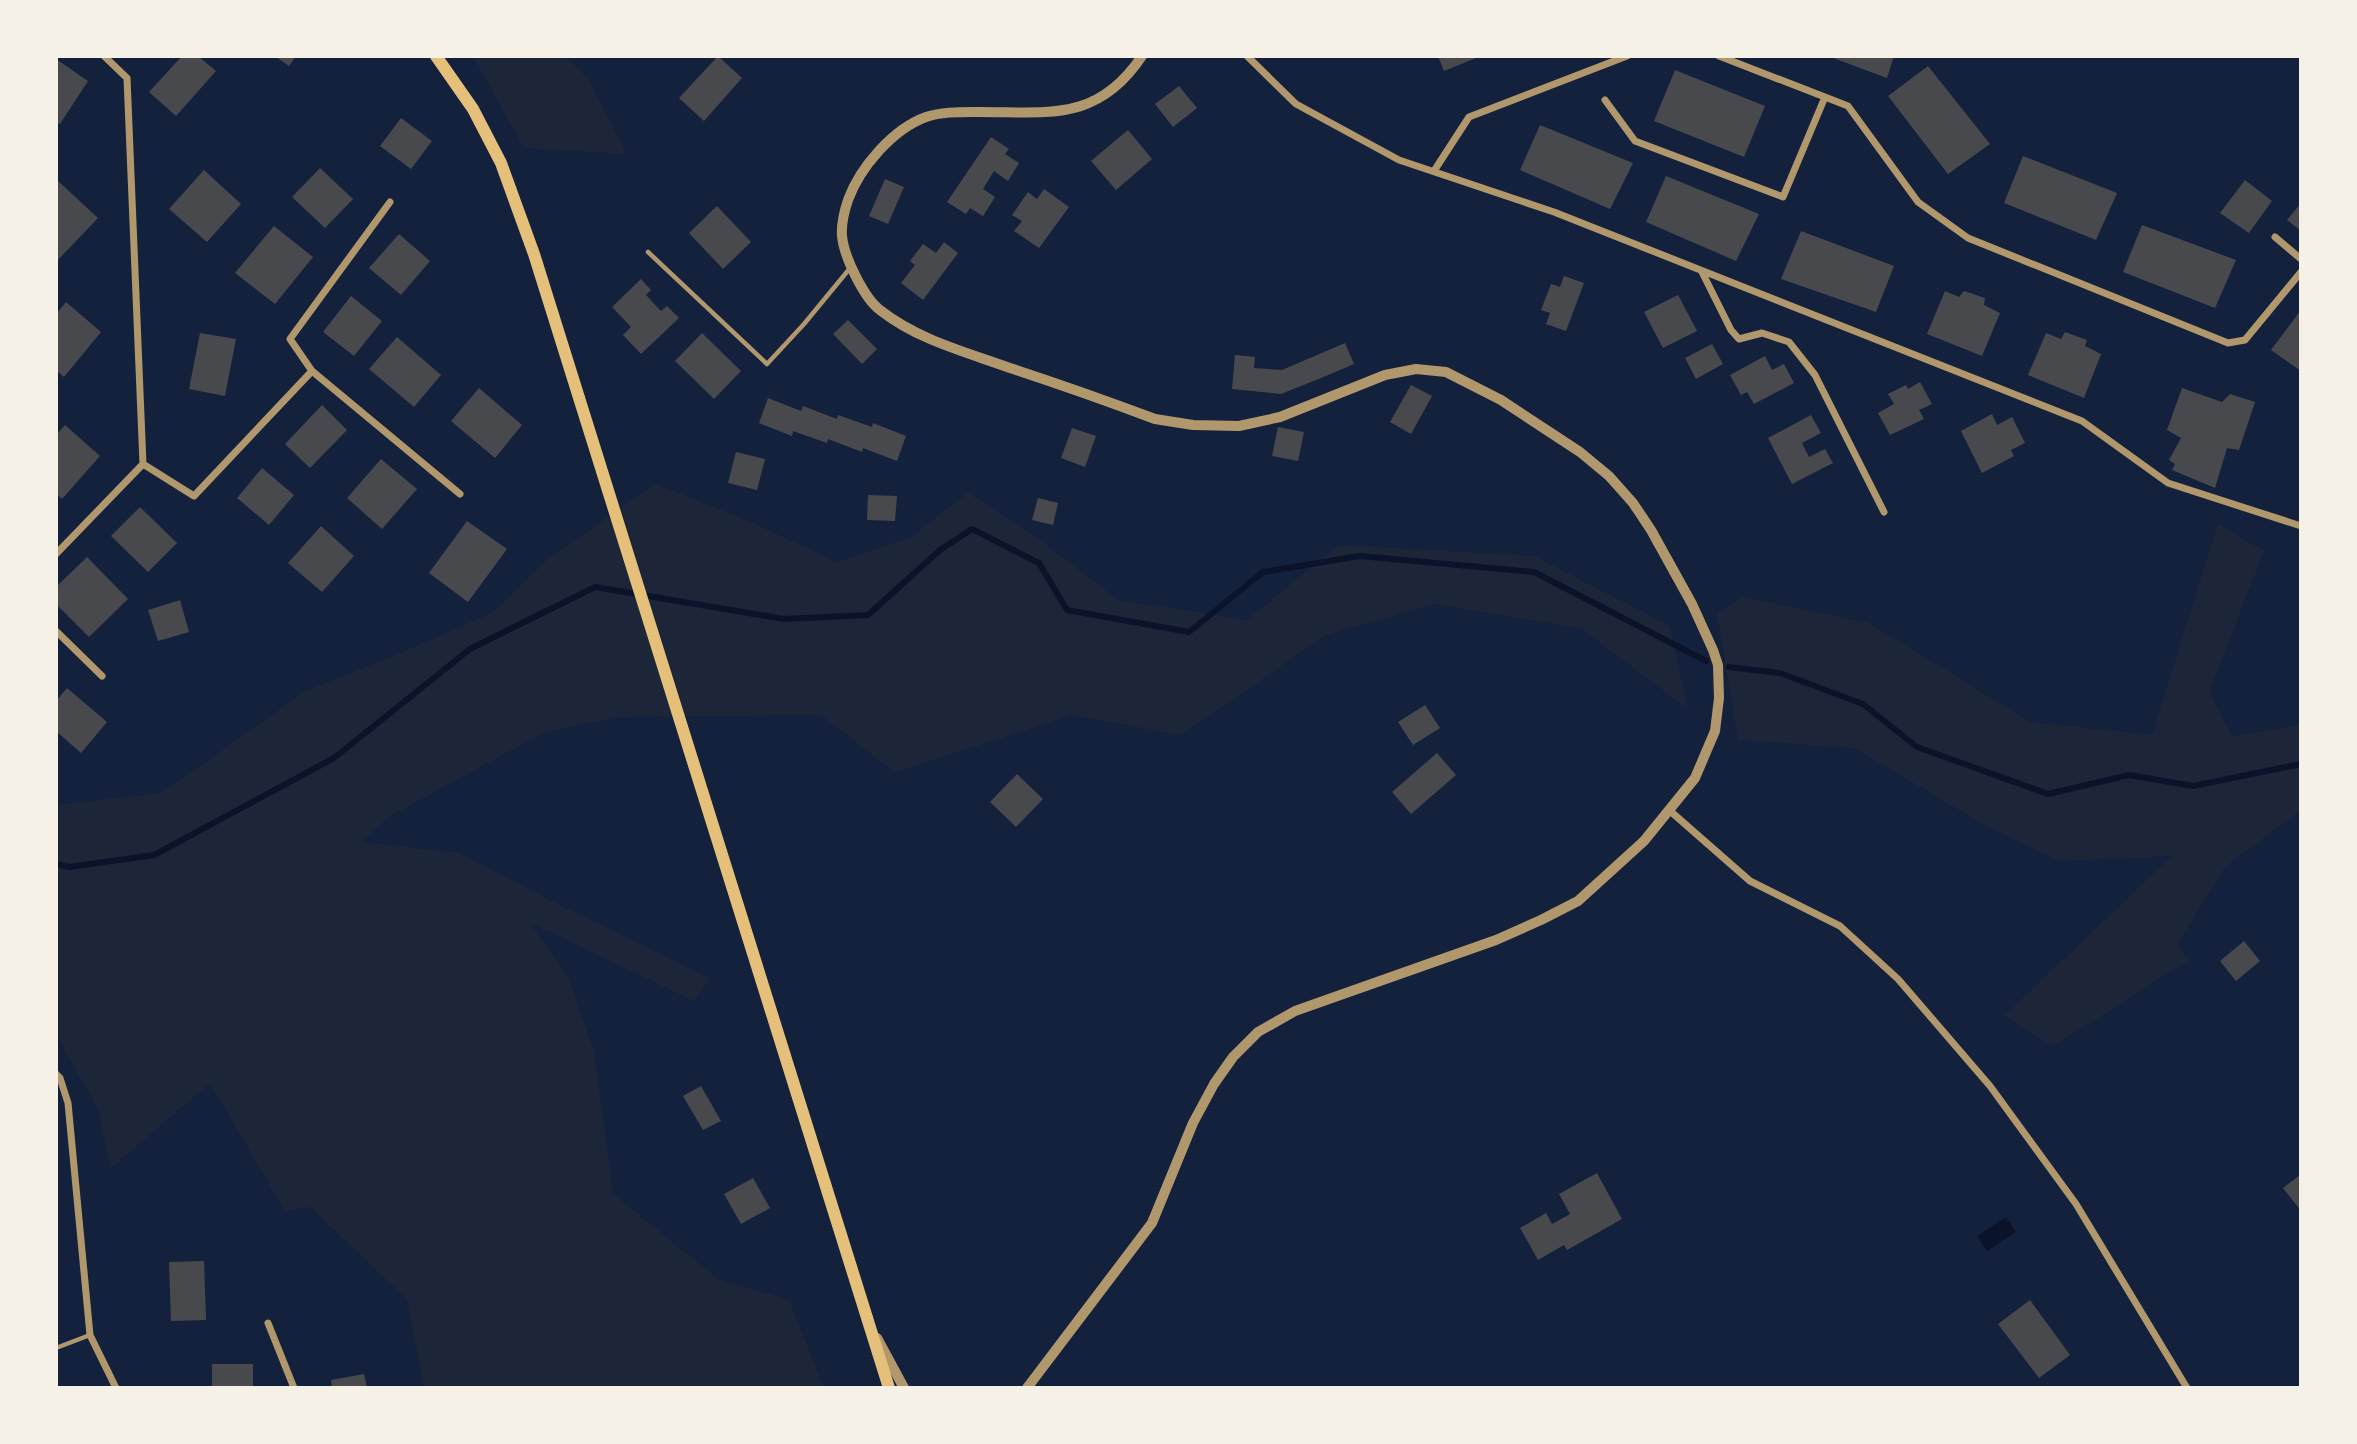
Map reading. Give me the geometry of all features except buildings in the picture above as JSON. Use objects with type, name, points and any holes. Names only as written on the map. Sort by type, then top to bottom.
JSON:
[{"type":"main road","points":[[436,56],[473,109],[501,163],[534,254],[889,1388]]},
{"type":"street","points":[[56,554],[143,464],[127,78],[104,56]]},
{"type":"street","points":[[1027,1388],[1152,1223],[1193,1123],[1214,1084],[1233,1056],[1258,1031],[1295,1011],[1496,940],[1578,901],[1644,841],[1695,778],[1715,731],[1719,698],[1718,665],[1713,650],[1692,604],[1633,503],[1609,476],[1580,453],[1501,400],[1446,372],[1416,369],[1385,375],[1280,417],[1239,426],[1193,425],[1155,419],[935,342],[878,309],[851,266],[842,238],[843,218],[852,191],[881,151],[905,127],[926,117],[949,112],[1055,113],[1079,107],[1110,92],[1130,74],[1142,56]]},
{"type":"street","points":[[1247,56],[1296,104],[1399,160],[1554,212],[2082,421],[2168,483],[2301,526]]},
{"type":"street","points":[[1434,171],[1469,117],[1627,56]]},
{"type":"street","points":[[1719,56],[1849,106],[1918,202],[1968,238],[2228,343],[2245,340],[2301,272]]},
{"type":"street","points":[[1605,100],[1635,141],[1783,197],[1825,97]]},
{"type":"street","points":[[390,202],[290,339],[312,371],[460,494]]},
{"type":"street","points":[[2275,237],[2301,259]]},
{"type":"street","points":[[1701,271],[1731,330],[1739,339],[1762,333],[1789,342],[1815,375],[1884,512]]},
{"type":"street","points":[[143,464],[194,496],[312,371]]},
{"type":"street","points":[[56,631],[103,676]]},
{"type":"street","points":[[1669,810],[1750,881],[1840,926],[1898,978],[1990,1086],[2076,1204],[2187,1388]]},
{"type":"street","points":[[56,1074],[60,1078],[68,1102],[90,1335],[116,1388]]},
{"type":"street","points":[[268,1323],[294,1388]]},
{"type":"street","points":[[870,1324],[904,1388]]},
{"type":"lane","points":[[648,252],[767,364],[851,266]]},
{"type":"lane","points":[[56,1348],[90,1335]]},
{"type":"shaded area","points":[[473,56],[565,56],[588,79],[627,154],[524,148]]},
{"type":"shaded area","points":[[656,484],[753,523],[837,562],[911,537],[968,493],[1043,542],[1118,600],[1247,620],[1339,545],[1534,556],[1670,626],[1687,708],[1582,629],[1434,604],[1326,635],[1181,735],[1073,715],[895,772],[821,715],[618,717],[545,732],[390,816],[361,842],[459,853],[710,978],[694,1001],[529,922],[568,977],[594,1051],[613,1194],[718,1279],[789,1300],[824,1388],[424,1388],[407,1299],[310,1207],[285,1211],[210,1083],[111,1168],[98,1109],[56,1035],[56,805],[162,793],[306,691],[492,613],[550,557]]},
{"type":"shaded area","points":[[2218,524],[2264,551],[2209,692],[2232,736],[2301,725],[2301,810],[2225,867],[2177,944],[2189,960],[2053,1046],[2004,1016],[2172,856],[2060,861],[1988,827],[1855,748],[1738,740],[1717,613],[1743,597],[1869,623],[2030,722],[2152,735]]},
{"type":"shaded area","points":[[2006,1217],[2016,1232],[1987,1251],[1977,1236]]},
{"type":"waterway","points":[[56,864],[69,867],[154,855],[334,758],[470,649],[595,587],[784,619],[868,615],[940,550],[972,529],[1039,563],[1067,610],[1189,632],[1263,572],[1360,556],[1534,572],[1706,661]]},
{"type":"waterway","points":[[1729,667],[1780,673],[1863,704],[1917,747],[2048,794],[2129,775],[2193,786],[2301,764]]}]
